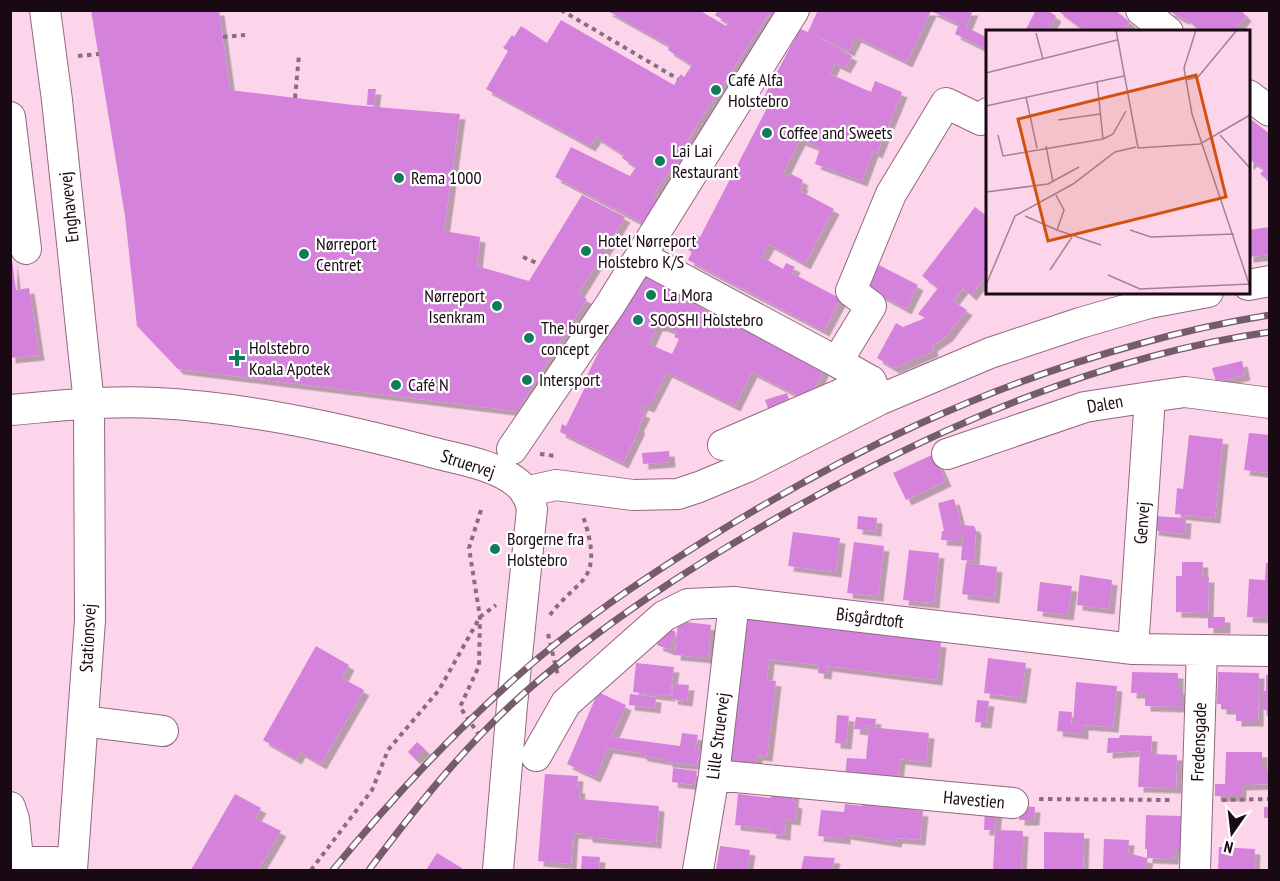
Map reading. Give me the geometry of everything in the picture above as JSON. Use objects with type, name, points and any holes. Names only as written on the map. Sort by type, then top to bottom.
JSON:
[{"type":"street","name":"Enghavevej","points":[[45,10],[57,100],[89,404]]},
{"type":"street","points":[[512,448],[642,257],[794,10]]},
{"type":"street","points":[[1141,10],[1166,30]]},
{"type":"street","points":[[1250,97],[1269,111]]},
{"type":"street","points":[[10,107],[57,100]]},
{"type":"street","points":[[837,363],[871,306],[850,291],[891,194],[946,103],[981,120],[986,114]]},
{"type":"street","points":[[10,117],[26,249]]},
{"type":"street","points":[[642,257],[837,363],[875,391]]},
{"type":"street","points":[[1250,285],[1269,281]]},
{"type":"street","points":[[723,445],[1148,298],[1188,294]]},
{"type":"street","points":[[498,870],[532,509],[525,492],[556,485],[633,495],[678,494],[747,467],[875,391]]},
{"type":"street","name":"Dalen","points":[[947,454],[1085,407],[1185,392],[1269,403]]},
{"type":"street","name":"Genvej","points":[[1133,649],[1150,397]]},
{"type":"street","name":"Struervej","points":[[19,409],[89,404],[154,403],[259,414],[366,435],[478,465],[516,482],[525,492]]},
{"type":"street","name":"Stationsvej","points":[[72,867],[90,608],[89,404]]},
{"type":"street","name":"Bisgårdtoft","points":[[536,756],[566,703],[664,616],[688,604],[734,602],[1133,649],[1269,651]]},
{"type":"street","name":"Lille Struervej","points":[[698,870],[714,775],[734,602]]},
{"type":"street","name":"Fredensgade","points":[[1195,870],[1202,650]]},
{"type":"street","points":[[82,721],[163,731]]},
{"type":"street","name":"Havestien","points":[[714,775],[1013,803]]},
{"type":"street","points":[[10,807],[14,819],[14,860],[72,867]]},
{"type":"path","points":[[561,10],[678,79]]},
{"type":"path","points":[[223,37],[244,35]]},
{"type":"path","points":[[295,98],[299,55]]},
{"type":"path","points":[[522,256],[539,264]]},
{"type":"path","points":[[512,448],[567,458],[588,534],[591,551],[590,568],[585,578],[551,613],[547,622]]},
{"type":"path","points":[[481,510],[469,548],[480,617],[479,666],[460,707],[481,736],[482,747]]},
{"type":"path","points":[[311,870],[372,790],[388,750],[439,690],[480,617]]},
{"type":"path","points":[[548,632],[566,703]]},
{"type":"path","name":"Havestien","points":[[1013,803],[1028,799],[1269,799]]},
{"type":"building","name":"Nørreport Centret","points":[[91,10],[219,10],[230,90],[353,105],[460,114],[444,231],[480,237],[477,266],[529,281],[582,195],[625,217],[578,294],[587,299],[517,411],[178,369],[137,326],[125,216]]},
{"type":"building","points":[[606,10],[699,10],[726,26],[728,23],[715,15],[718,10],[779,10],[773,19],[768,15],[688,139],[694,143],[677,169],[673,166],[653,195],[664,202],[648,226],[555,177],[571,147],[630,176],[636,167],[622,158],[624,155],[596,137],[590,146],[486,89],[508,51],[503,48],[521,26],[547,43],[561,20],[674,85],[681,74],[684,77],[692,65],[668,50],[670,46]]},
{"type":"building","points":[[818,10],[973,10],[966,27],[986,37],[986,49],[955,34],[959,24],[931,11],[907,62],[856,37],[849,51],[814,35],[852,56],[845,68],[835,63],[830,74],[871,92],[875,81],[902,92],[877,153],[873,151],[862,181],[815,164],[820,148],[800,140],[783,174],[789,177],[791,174],[803,180],[800,191],[834,209],[805,264],[769,244],[762,257],[783,269],[786,263],[795,267],[792,273],[841,299],[824,331],[688,260],[692,252],[685,248],[693,233],[700,237],[767,108],[760,104],[800,29],[808,32]]},
{"type":"building","points":[[1036,10],[1047,10],[1056,16],[1048,30],[1026,29]]},
{"type":"building","points":[[1057,10],[1115,10],[1130,22],[1124,30],[1082,29]]},
{"type":"building","points":[[1167,10],[1241,10],[1246,16],[1235,30],[1200,30],[1185,18]]},
{"type":"building","points":[[368,89],[376,89],[374,105],[367,105]]},
{"type":"building","points":[[1250,119],[1270,134],[1270,182],[1260,174],[1264,170],[1252,161],[1250,163]]},
{"type":"building","points":[[975,207],[986,215],[986,276],[971,295],[963,288],[953,301],[967,310],[947,336],[932,346],[933,351],[894,368],[877,358],[896,323],[903,327],[925,318],[918,314],[938,288],[922,276]]},
{"type":"building","points":[[1270,227],[1270,255],[1250,257],[1250,230]]},
{"type":"building","points":[[12,259],[16,290],[29,288],[39,355],[10,358]]},
{"type":"building","points":[[879,265],[918,285],[906,309],[864,286]]},
{"type":"building","points":[[648,272],[703,300],[700,307],[824,369],[809,401],[752,372],[735,406],[667,372],[649,407],[643,405],[640,411],[645,413],[623,463],[560,432],[562,424],[566,426],[590,377],[587,376],[626,294],[634,296],[629,294]],"holes":[[[657,326],[677,332],[674,337],[679,339],[672,354],[649,344]]]},
{"type":"building","points":[[1242,361],[1245,375],[1216,382],[1212,368]]},
{"type":"building","points":[[787,393],[790,403],[769,411],[765,400]]},
{"type":"building","points":[[1249,433],[1270,435],[1270,473],[1244,470]]},
{"type":"building","points":[[1189,435],[1223,439],[1215,518],[1175,514],[1177,488],[1183,489]]},
{"type":"building","points":[[669,451],[670,462],[643,464],[642,453]]},
{"type":"building","points":[[934,454],[946,481],[906,500],[893,473]]},
{"type":"building","points":[[954,499],[961,525],[974,526],[976,530],[974,561],[961,560],[963,534],[960,534],[960,541],[941,540],[942,531],[944,531],[938,503]]},
{"type":"building","points":[[858,516],[877,518],[876,531],[857,529]]},
{"type":"building","points":[[1154,516],[1186,518],[1185,534],[1153,530]]},
{"type":"building","points":[[793,532],[840,538],[836,572],[788,566]]},
{"type":"building","points":[[854,542],[884,546],[878,596],[847,593]]},
{"type":"building","points":[[909,550],[939,553],[934,603],[903,600]]},
{"type":"building","points":[[1182,562],[1203,562],[1202,577],[1209,577],[1208,613],[1176,612],[1176,576],[1182,576]]},
{"type":"building","points":[[966,563],[997,567],[994,598],[962,594]]},
{"type":"building","points":[[1266,563],[1270,563],[1270,618],[1247,617],[1249,579],[1265,580]]},
{"type":"building","points":[[1080,575],[1112,580],[1109,609],[1077,605]]},
{"type":"building","points":[[1040,582],[1072,586],[1068,615],[1037,611]]},
{"type":"building","points":[[738,617],[941,642],[937,680],[827,666],[826,674],[818,673],[819,665],[769,659],[767,680],[776,681],[767,756],[757,755],[756,764],[720,760]]},
{"type":"building","points":[[1208,617],[1225,617],[1225,628],[1208,628]]},
{"type":"building","points":[[678,621],[711,625],[708,658],[675,655]]},
{"type":"building","points":[[664,627],[676,632],[670,650],[657,645]]},
{"type":"building","points":[[316,646],[349,665],[342,678],[364,690],[321,764],[300,752],[296,759],[263,740]]},
{"type":"building","points":[[988,658],[1026,663],[1021,698],[984,693]]},
{"type":"building","points":[[636,663],[674,667],[670,696],[633,692]]},
{"type":"building","points":[[1132,672],[1178,673],[1178,689],[1182,689],[1182,707],[1145,706],[1145,693],[1131,693]]},
{"type":"building","points":[[1218,672],[1259,673],[1258,721],[1236,721],[1236,709],[1221,709],[1221,704],[1217,704]]},
{"type":"building","points":[[1266,675],[1270,675],[1270,710],[1261,710],[1261,691],[1266,691]]},
{"type":"building","points":[[1076,682],[1117,686],[1113,727],[1083,725],[1083,734],[1057,731],[1059,711],[1072,712],[1071,724],[1073,725]]},
{"type":"building","points":[[673,684],[689,685],[687,701],[672,699]]},
{"type":"building","points":[[598,692],[626,705],[612,737],[680,746],[682,733],[698,735],[695,748],[701,749],[697,765],[667,762],[667,760],[643,756],[640,753],[608,748],[595,777],[567,764]]},
{"type":"building","points":[[630,694],[656,697],[655,708],[629,705]]},
{"type":"building","points":[[977,700],[989,701],[986,723],[975,722]]},
{"type":"building","points":[[837,715],[849,716],[846,744],[835,743]]},
{"type":"building","points":[[856,717],[876,719],[875,726],[866,725],[865,730],[854,729]]},
{"type":"building","points":[[869,727],[929,733],[926,762],[900,759],[898,776],[926,779],[925,790],[845,775],[847,758],[866,759]]},
{"type":"building","points":[[1120,735],[1152,736],[1151,754],[1177,755],[1176,788],[1138,787],[1140,751],[1107,753],[1108,738],[1119,738]]},
{"type":"building","points":[[417,742],[425,749],[415,759],[408,752]]},
{"type":"building","points":[[1226,752],[1262,752],[1262,770],[1270,770],[1270,784],[1241,785],[1241,796],[1215,796],[1215,784],[1225,784]]},
{"type":"building","points":[[673,768],[697,771],[695,785],[672,782]]},
{"type":"building","points":[[545,774],[578,776],[579,799],[659,806],[656,843],[587,837],[587,834],[573,833],[571,864],[538,861]]},
{"type":"building","points":[[772,787],[794,789],[793,802],[797,803],[795,820],[786,819],[785,835],[770,833],[771,829],[735,825],[738,794],[771,798]]},
{"type":"building","points":[[235,794],[261,808],[255,818],[281,831],[258,870],[191,870]]},
{"type":"building","points":[[862,802],[899,805],[899,808],[923,811],[920,840],[897,838],[896,842],[845,834],[845,839],[818,836],[821,810],[844,812],[845,804],[862,806]]},
{"type":"building","points":[[1020,806],[1035,807],[1034,820],[1019,820]]},
{"type":"building","points":[[1264,807],[1270,807],[1270,818],[1264,818]]},
{"type":"building","points":[[985,808],[997,808],[995,830],[984,830]]},
{"type":"building","points":[[1146,815],[1181,816],[1180,850],[1174,850],[1173,859],[1148,858],[1145,869],[1103,870],[1104,839],[1129,840],[1128,853],[1147,858]]},
{"type":"building","points":[[995,830],[1023,831],[1021,870],[993,870]]},
{"type":"building","points":[[1044,832],[1084,833],[1083,869],[1044,869]]},
{"type":"building","points":[[720,846],[750,850],[747,870],[716,870]]},
{"type":"building","points":[[1219,847],[1255,849],[1254,870],[1218,870]]},
{"type":"building","points":[[437,853],[465,870],[426,870]]},
{"type":"building","points":[[582,856],[600,857],[599,870],[581,870]]},
{"type":"building","points":[[804,856],[835,858],[832,870],[801,870]]},
{"type":"railway","points":[[333,870],[375,820],[442,748],[536,660],[635,586],[763,505],[814,476],[918,424],[1026,380],[1082,361],[1187,331],[1270,315]]},
{"type":"railway","points":[[369,870],[437,783],[513,703],[579,647],[614,621],[722,550],[796,507],[908,448],[1025,398],[1085,376],[1146,358],[1207,343],[1270,332]]},
{"type":"place","name":"Café Alfa Holstebro","points":[[716,90]]},
{"type":"place","name":"Coffee and Sweets","points":[[767,133]]},
{"type":"place","name":"Lai Lai Restaurant","points":[[660,161]]},
{"type":"place","name":"Rema 1000","points":[[399,178]]},
{"type":"place","name":"Hotel Nørreport Holstebro K/S","points":[[586,251]]},
{"type":"place","name":"Nørreport Centret","points":[[304,254]]},
{"type":"place","name":"La Mora","points":[[651,295]]},
{"type":"place","name":"Nørreport Isenkram","points":[[497,306]]},
{"type":"place","name":"SOOSHI Holstebro","points":[[638,320]]},
{"type":"place","name":"The burger concept","points":[[529,338]]},
{"type":"place","name":"Holstebro Koala Apotek","points":[[237,358]]},
{"type":"place","name":"Intersport","points":[[527,380]]},
{"type":"place","name":"Café N","points":[[396,385]]},
{"type":"place","name":"Borgerne fra Holstebro","points":[[495,549]]}]
